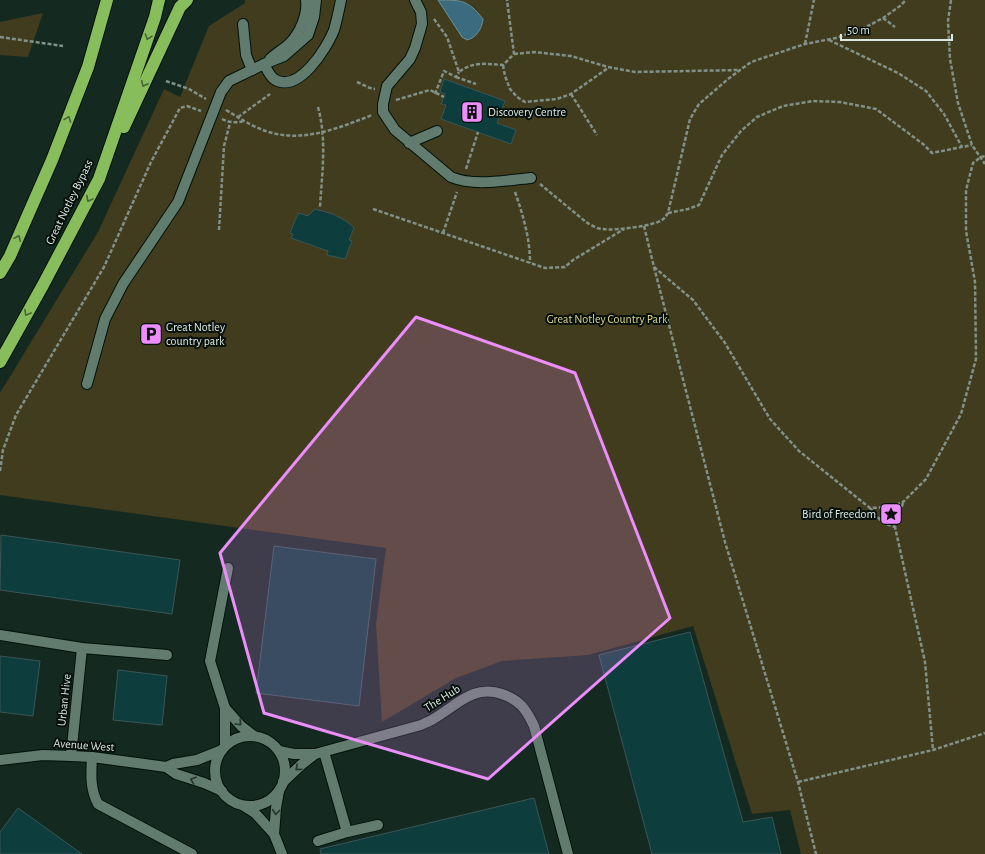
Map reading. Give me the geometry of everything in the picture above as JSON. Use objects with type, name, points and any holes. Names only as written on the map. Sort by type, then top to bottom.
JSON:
[{"type":"highway","points":[[0,273],[10,256],[52,160],[88,67],[107,0]]},
{"type":"highway","name":"Great Notley Bypass","points":[[0,362],[99,179],[155,17],[159,0]]},
{"type":"highway","points":[[99,179],[180,7],[187,0]]},
{"type":"street","points":[[264,64],[290,42],[299,29],[307,8],[306,0]]},
{"type":"street","points":[[87,384],[105,319],[123,284],[178,202],[211,114],[221,92],[229,81],[284,56],[308,35],[314,17],[316,0]]},
{"type":"street","points":[[264,64],[274,79],[284,82],[292,81],[314,64],[334,30],[341,0]]},
{"type":"street","points":[[415,0],[421,12],[422,24],[410,59],[386,90],[382,104],[383,112],[395,130],[451,177],[461,181],[490,182],[531,178]]},
{"type":"street","points":[[243,24],[246,55],[252,70]]},
{"type":"street","points":[[409,143],[438,131]]},
{"type":"street","points":[[224,748],[225,708],[210,661],[228,568]]},
{"type":"street","points":[[0,635],[82,648],[167,655]]},
{"type":"street","name":"Urban Hive","points":[[71,756],[82,648]]},
{"type":"street","name":"The Hub","points":[[279,750],[294,754],[319,753],[421,725],[475,693],[486,690],[498,692],[519,702],[528,713],[534,726],[568,854]]},
{"type":"street","points":[[225,708],[254,736]]},
{"type":"street","points":[[274,834],[276,808],[285,771],[284,760],[279,750],[272,743],[263,738],[254,736],[238,738],[224,748],[217,760],[215,771],[217,782],[228,798],[255,813],[274,834],[282,854]]},
{"type":"street","name":"Avenue West","points":[[166,767],[173,764],[198,760],[224,748]]},
{"type":"street","points":[[319,753],[347,832]]},
{"type":"street","name":"The Hub","points":[[281,786],[301,765],[319,753]]},
{"type":"street","name":"Avenue West","points":[[0,760],[43,756],[71,756],[92,757],[166,767],[176,774],[204,783],[222,791]]},
{"type":"street","points":[[92,757],[92,785],[98,804],[192,854]]},
{"type":"street","points":[[244,806],[264,803],[275,796],[281,786]]},
{"type":"street","points":[[318,840],[378,825]]},
{"type":"path","points":[[507,0],[514,54]]},
{"type":"path","points":[[805,44],[814,0]]},
{"type":"path","points":[[531,178],[586,222],[604,230],[644,226],[661,221],[668,213],[690,119],[699,104],[751,62],[805,44],[828,40],[866,27],[883,18],[906,0]]},
{"type":"path","points":[[951,0],[948,21],[950,59],[958,103],[972,145],[985,164]]},
{"type":"path","points":[[421,12],[430,15],[447,37],[459,72]]},
{"type":"path","points":[[883,18],[894,27]]},
{"type":"path","points":[[0,38],[63,46]]},
{"type":"path","points":[[828,40],[898,73],[926,91],[944,114],[962,147]]},
{"type":"path","points":[[456,77],[459,72],[470,65],[503,65],[514,54],[526,52],[571,56],[608,67],[636,72],[740,70]]},
{"type":"path","points":[[503,65],[510,89],[517,97],[525,102],[557,100],[571,94],[608,67]]},
{"type":"path","points":[[435,94],[444,71],[476,84]]},
{"type":"path","points":[[166,81],[189,89],[257,128],[294,136],[323,133],[372,114],[383,112]]},
{"type":"path","points":[[357,82],[370,88],[386,90]]},
{"type":"path","points":[[389,102],[430,90],[435,94],[444,97]]},
{"type":"path","points":[[238,117],[270,94]]},
{"type":"path","points":[[571,94],[597,135]]},
{"type":"path","points":[[668,213],[699,205],[722,155],[740,131],[757,117],[783,106],[813,102],[833,102],[876,109],[923,144],[932,153],[972,145]]},
{"type":"path","points":[[0,471],[3,450],[16,415],[104,267],[151,162],[180,108],[187,106],[230,122],[238,123],[245,121]]},
{"type":"path","points":[[318,107],[322,121],[324,154],[320,206]]},
{"type":"path","points":[[219,230],[224,146],[230,122]]},
{"type":"path","points":[[870,508],[890,507],[903,502],[926,479],[961,414],[976,359],[975,282],[966,231],[966,190],[973,163],[985,156]]},
{"type":"path","points":[[511,180],[525,221],[530,250],[530,263]]},
{"type":"path","points":[[373,209],[545,268],[565,267],[573,260],[625,228]]},
{"type":"path","points":[[644,226],[725,542],[798,782],[816,854]]},
{"type":"path","points":[[654,267],[693,300],[725,343],[770,419],[799,451],[870,508],[883,523],[895,527]]},
{"type":"path","points":[[903,502],[895,527],[925,662],[933,750]]},
{"type":"path","points":[[798,782],[933,750],[985,733]]},
{"type":"highlighted area","points":[[416,317],[575,373],[670,618],[488,779],[264,713],[220,553]]},
{"type":"green space","name":"Great Notley Country Park","points":[[245,0],[985,0],[985,854],[801,854],[790,810],[752,814],[693,626],[588,655],[502,661],[456,678],[382,722],[376,624],[386,548],[0,495],[0,393],[98,232],[164,89],[180,97],[209,26],[245,3]]},
{"type":"green space","points":[[43,13],[28,57],[0,55],[0,22]]},
{"type":"water","points":[[438,0],[464,2],[473,8],[483,19],[480,30],[476,35],[467,40],[462,37]]},
{"type":"building","name":"Discovery Centre","points":[[444,79],[505,101],[497,123],[516,130],[511,144],[441,119],[446,105],[441,104],[445,94],[440,92]]},
{"type":"building","points":[[315,209],[333,214],[346,221],[354,228],[349,240],[352,241],[345,259],[327,255],[328,251],[291,238],[293,234],[290,233],[299,213],[308,216]]},
{"type":"building","points":[[1,535],[180,560],[172,614],[0,590]]},
{"type":"building","points":[[274,546],[376,559],[359,706],[256,693]]},
{"type":"building","points":[[690,632],[743,822],[772,817],[781,854],[652,854],[599,655]]},
{"type":"building","points":[[0,656],[40,661],[33,716],[0,712]]},
{"type":"building","points":[[118,670],[167,676],[162,725],[113,720]]},
{"type":"building","points":[[534,798],[549,854],[321,854],[320,849]]},
{"type":"building","points":[[18,808],[82,854],[0,854],[0,832]]},
{"type":"place","name":"Discovery Centre","points":[[472,112]]},
{"type":"place","name":"Great Notley country park","points":[[151,334]]},
{"type":"place","name":"Bird of Freedom","points":[[891,514]]}]
